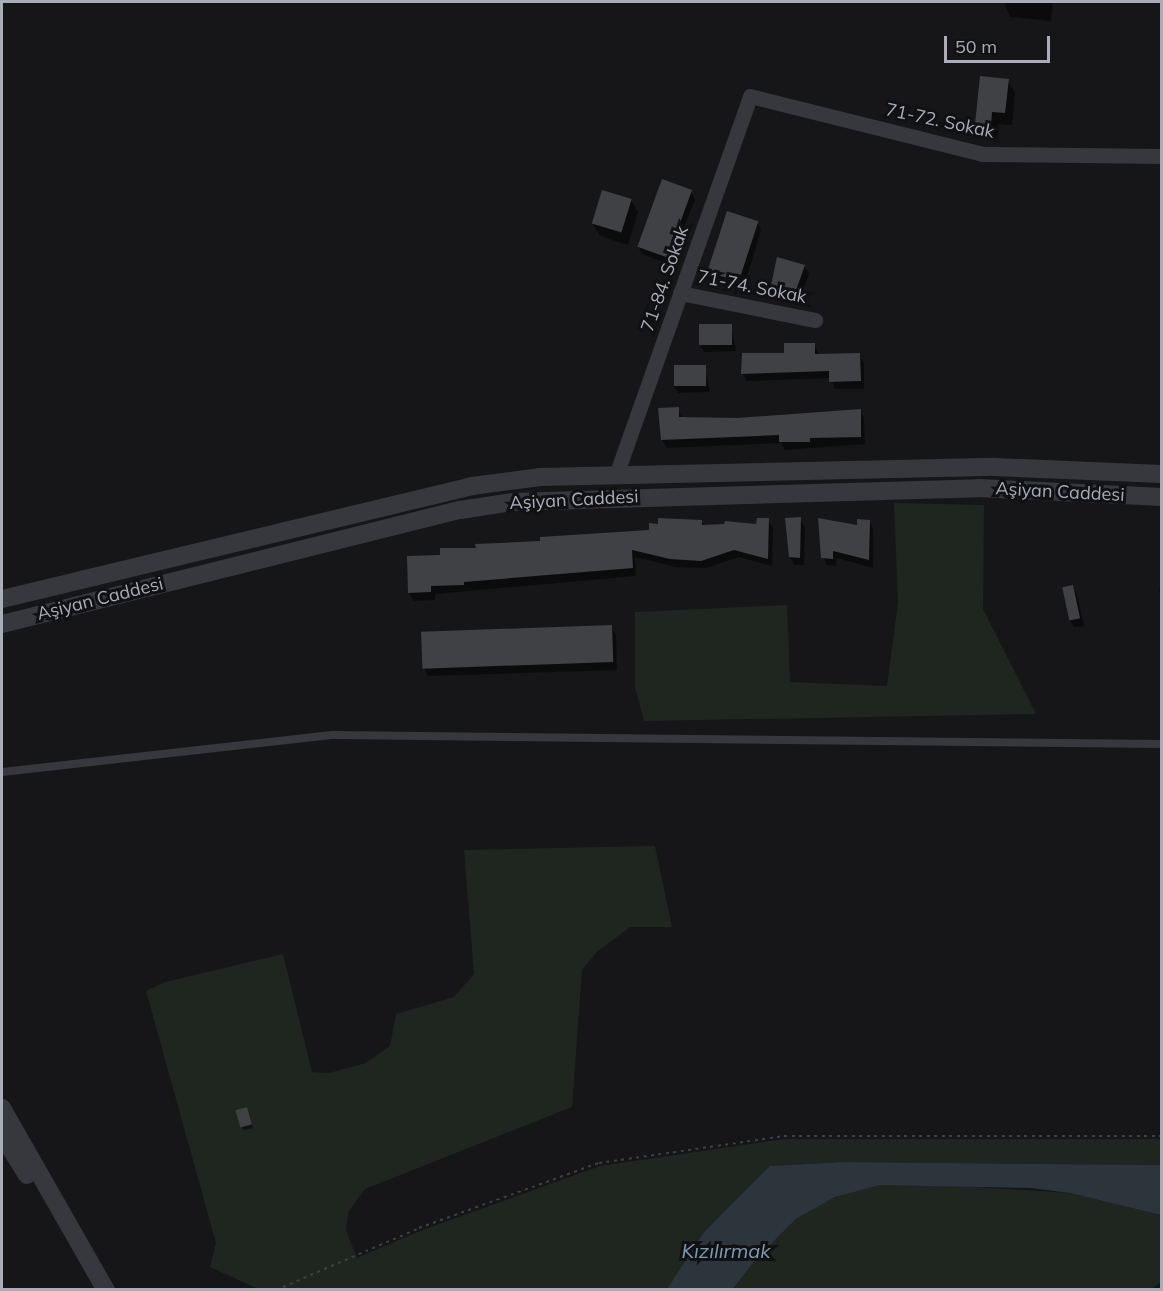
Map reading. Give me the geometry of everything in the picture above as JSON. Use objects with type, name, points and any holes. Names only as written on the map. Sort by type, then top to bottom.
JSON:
[{"type":"street","name":"71-72. Sokak","points":[[750,96],[982,153],[1161,156]]},
{"type":"street","name":"71-84. Sokak","points":[[616,475],[750,96]]},
{"type":"street","name":"71-74. Sokak","points":[[680,292],[815,320]]},
{"type":"street","name":"Aşiyan Caddesi","points":[[2,599],[472,486],[540,477],[995,467],[1161,474]]},
{"type":"street","name":"Aşiyan Caddesi","points":[[2,624],[460,510],[513,502],[979,488],[1161,497]]},
{"type":"street","points":[[2,1108],[99,1286]]},
{"type":"street","points":[[2,1135],[99,1286]]},
{"type":"lane","points":[[2,772],[334,735],[1161,744]]},
{"type":"path","points":[[276,1290],[419,1228],[599,1163],[784,1136],[1161,1136]]},
{"type":"shaded area","points":[[894,503],[984,505],[983,609],[1036,714],[644,721],[635,687],[635,612],[787,605],[790,682],[887,686],[898,602]]},
{"type":"shaded area","points":[[655,846],[672,927],[630,927],[597,952],[582,970],[572,1107],[365,1189],[349,1211],[346,1230],[357,1258],[420,1231],[600,1166],[784,1139],[1161,1139],[1161,1165],[843,1162],[771,1166],[704,1232],[667,1289],[259,1289],[210,1267],[216,1243],[146,991],[165,982],[283,954],[312,1072],[329,1073],[366,1063],[390,1046],[396,1014],[454,997],[474,974],[464,850]]},
{"type":"shaded area","points":[[928,1184],[1070,1193],[1161,1215],[1161,1282],[1152,1289],[733,1290],[756,1259],[797,1218],[815,1206],[846,1193],[880,1185]]},
{"type":"water","name":"Kızılırmak","points":[[843,1162],[1161,1165],[1161,1215],[1070,1193],[1031,1188],[880,1185],[835,1197],[797,1218],[756,1259],[733,1289],[667,1289],[704,1232],[770,1166]]},
{"type":"building","points":[[980,76],[1009,79],[1005,113],[992,112],[991,125],[975,124]]},
{"type":"building","points":[[662,179],[692,190],[667,258],[637,247]]},
{"type":"building","points":[[602,190],[632,199],[621,233],[592,223]]},
{"type":"building","points":[[727,211],[758,221],[739,282],[707,272]]},
{"type":"building","points":[[777,257],[805,265],[794,296],[770,290]]},
{"type":"building","points":[[699,324],[732,324],[732,345],[699,345]]},
{"type":"building","points":[[784,343],[815,343],[815,354],[860,353],[861,381],[829,382],[829,371],[741,374],[742,353],[784,353]]},
{"type":"building","points":[[674,365],[706,365],[706,386],[674,386]]},
{"type":"building","points":[[679,407],[679,417],[737,418],[861,409],[861,437],[810,438],[810,442],[779,442],[779,435],[661,440],[658,408]]},
{"type":"building","points":[[801,517],[800,558],[789,557],[785,518]]},
{"type":"building","points":[[658,518],[702,520],[702,525],[724,524],[725,521],[756,524],[757,518],[769,518],[768,559],[734,550],[701,561],[670,559],[632,550],[633,568],[464,582],[464,585],[431,586],[431,592],[408,593],[407,556],[440,555],[440,548],[476,548],[475,544],[540,541],[540,537],[649,530],[649,523],[658,524]]},
{"type":"building","points":[[818,518],[857,525],[857,519],[870,520],[869,560],[833,551],[833,559],[821,558]]},
{"type":"building","points":[[1073,585],[1080,618],[1069,621],[1062,587]]},
{"type":"building","points":[[612,625],[613,662],[422,669],[421,632]]},
{"type":"building","points":[[247,1107],[252,1124],[240,1128],[235,1110]]}]
